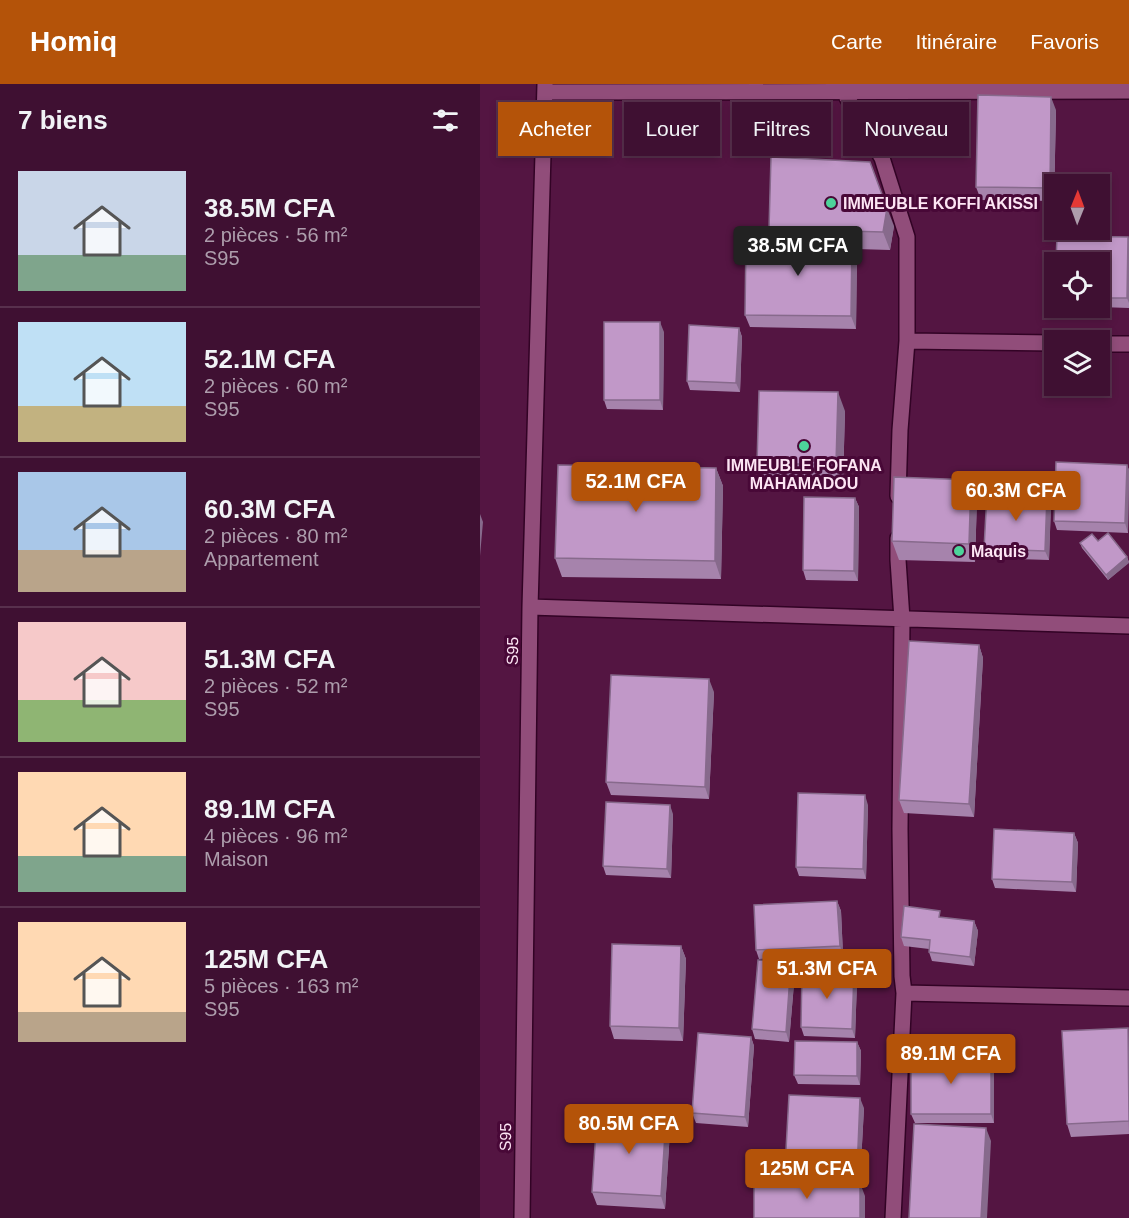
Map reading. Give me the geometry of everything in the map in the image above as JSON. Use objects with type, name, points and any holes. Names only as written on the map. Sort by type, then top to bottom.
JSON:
[{"type":"street","points":[[545,88],[844,92],[1129,91]]},
{"type":"street","name":"S95","points":[[522,1218],[530,607],[545,88]]},
{"type":"street","points":[[844,92],[882,158],[907,237],[907,340],[900,430],[898,521],[902,619],[900,829],[904,993],[893,1218]]},
{"type":"street","points":[[907,340],[1044,343]]},
{"type":"street","points":[[1110,344],[1129,344]]},
{"type":"street","points":[[530,607],[1129,626]]},
{"type":"street","points":[[904,993],[1129,998]]},
{"type":"building","points":[[978,95],[1051,97],[1050,174],[1044,174],[1044,188],[976,187]]},
{"type":"building","name":"IMMEUBLE KOFFI AKISSI","points":[[771,157],[870,162],[887,208],[883,232],[769,229]]},
{"type":"building","points":[[1110,237],[1128,237],[1127,298],[1110,298],[1110,252],[1056,252],[1057,240],[1110,240]]},
{"type":"building","points":[[746,238],[852,240],[851,316],[745,315]]},
{"type":"building","points":[[604,322],[660,322],[660,400],[604,400]]},
{"type":"building","points":[[689,325],[739,328],[736,383],[687,381]]},
{"type":"building","name":"IMMEUBLE FOFANA MAHAMADOU","points":[[759,391],[838,392],[836,464],[757,464]]},
{"type":"building","points":[[1056,462],[1127,465],[1125,523],[1054,521]]},
{"type":"building","points":[[558,465],[716,468],[715,561],[555,558]]},
{"type":"building","points":[[894,477],[971,480],[969,544],[892,541]]},
{"type":"building","points":[[987,493],[1047,495],[1045,551],[984,549]]},
{"type":"building","points":[[804,497],[855,498],[854,571],[803,570]]},
{"type":"building","points":[[1108,533],[1127,557],[1106,575],[1080,543],[1092,534],[1098,541]]},
{"type":"building","points":[[909,641],[979,645],[969,804],[899,800]]},
{"type":"building","points":[[611,675],[709,679],[705,787],[606,782]]},
{"type":"building","points":[[798,793],[865,795],[863,869],[796,867]]},
{"type":"building","points":[[606,802],[670,805],[667,869],[603,866]]},
{"type":"building","points":[[994,829],[1074,833],[1072,882],[992,879]]},
{"type":"building","points":[[837,901],[840,946],[756,950],[754,905]]},
{"type":"building","points":[[904,906],[940,911],[939,917],[974,921],[970,957],[929,952],[930,940],[901,937]]},
{"type":"building","points":[[612,944],[681,946],[679,1028],[610,1026]]},
{"type":"building","points":[[758,960],[791,962],[786,1032],[752,1029]]},
{"type":"building","points":[[802,971],[854,972],[852,1029],[801,1027]]},
{"type":"building","points":[[1128,1028],[1129,1121],[1067,1124],[1062,1031]]},
{"type":"building","points":[[698,1033],[751,1037],[745,1117],[692,1113]]},
{"type":"building","points":[[795,1041],[857,1042],[857,1076],[794,1075]]},
{"type":"building","points":[[911,1056],[991,1057],[991,1114],[911,1114]]},
{"type":"building","points":[[789,1095],[860,1098],[857,1172],[785,1168]]},
{"type":"building","points":[[597,1114],[666,1118],[661,1196],[592,1192]]},
{"type":"building","points":[[914,1124],[986,1128],[981,1218],[909,1218]]},
{"type":"building","points":[[754,1183],[860,1183],[860,1218],[754,1218]]},
{"type":"place","name":"IMMEUBLE KOFFI AKISSI","points":[[831,203]]},
{"type":"place","name":"IMMEUBLE FOFANA MAHAMADOU","points":[[804,446]]},
{"type":"place","name":"Maquis","points":[[959,551]]}]
